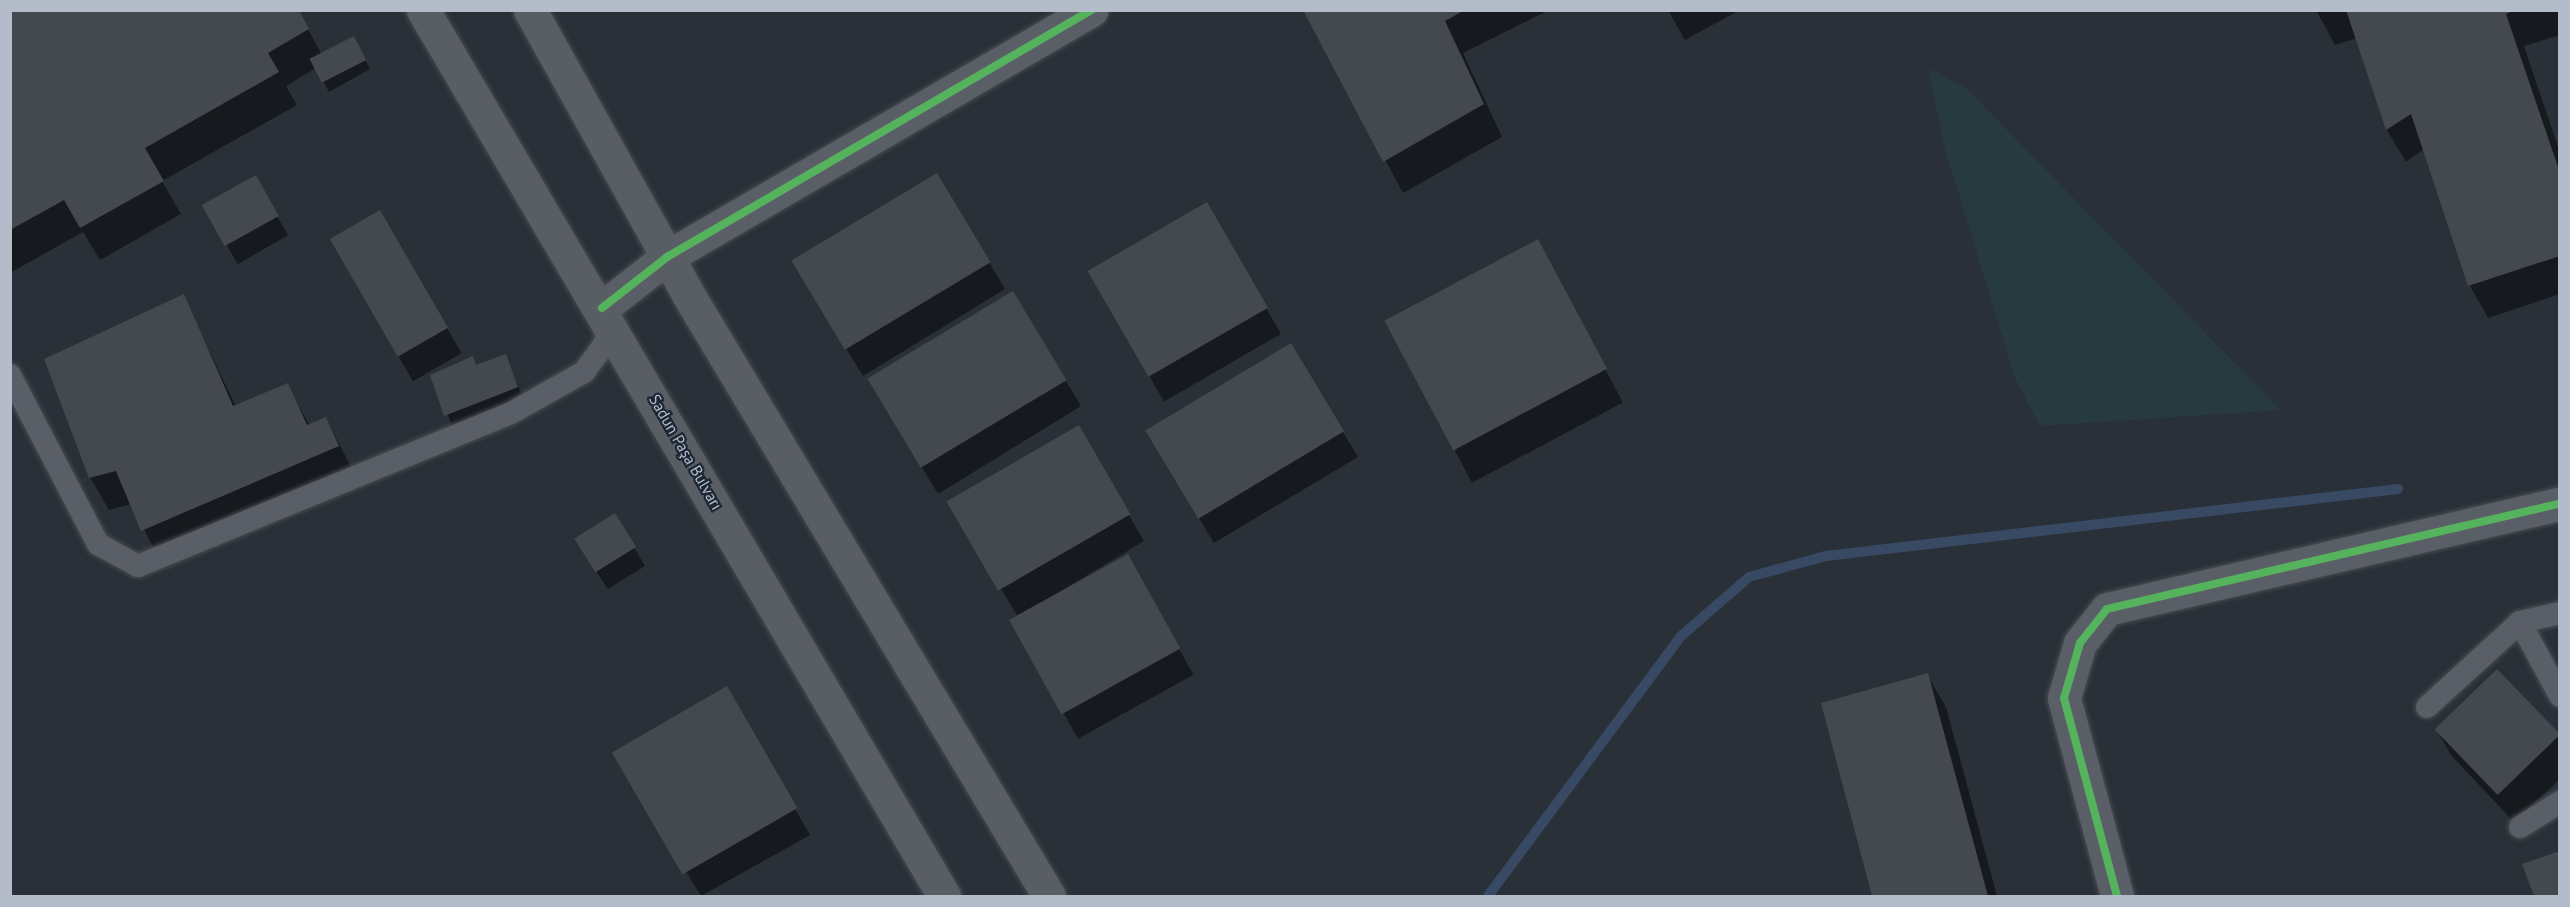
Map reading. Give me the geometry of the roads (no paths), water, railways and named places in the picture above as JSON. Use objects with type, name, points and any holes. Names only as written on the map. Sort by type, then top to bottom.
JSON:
[{"type":"main road","name":"Sadun Paşa Bulvarı","points":[[423,10],[602,308],[944,897]]},
{"type":"main road","points":[[530,10],[666,257],[1049,897]]},
{"type":"street","points":[[602,308],[666,257],[1091,10]]},
{"type":"street","points":[[2117,897],[2064,698],[2080,643],[2107,609],[2559,504]]},
{"type":"lane","points":[[10,375],[98,544],[138,566],[511,413],[584,372],[607,340],[602,308]]},
{"type":"lane","points":[[2427,707],[2520,622],[2559,614]]},
{"type":"lane","points":[[2520,622],[2559,696]]},
{"type":"lane","points":[[2520,827],[2559,802]]},
{"type":"waterway","points":[[1488,896],[1680,637],[1749,577],[1826,556],[2398,489]]}]
